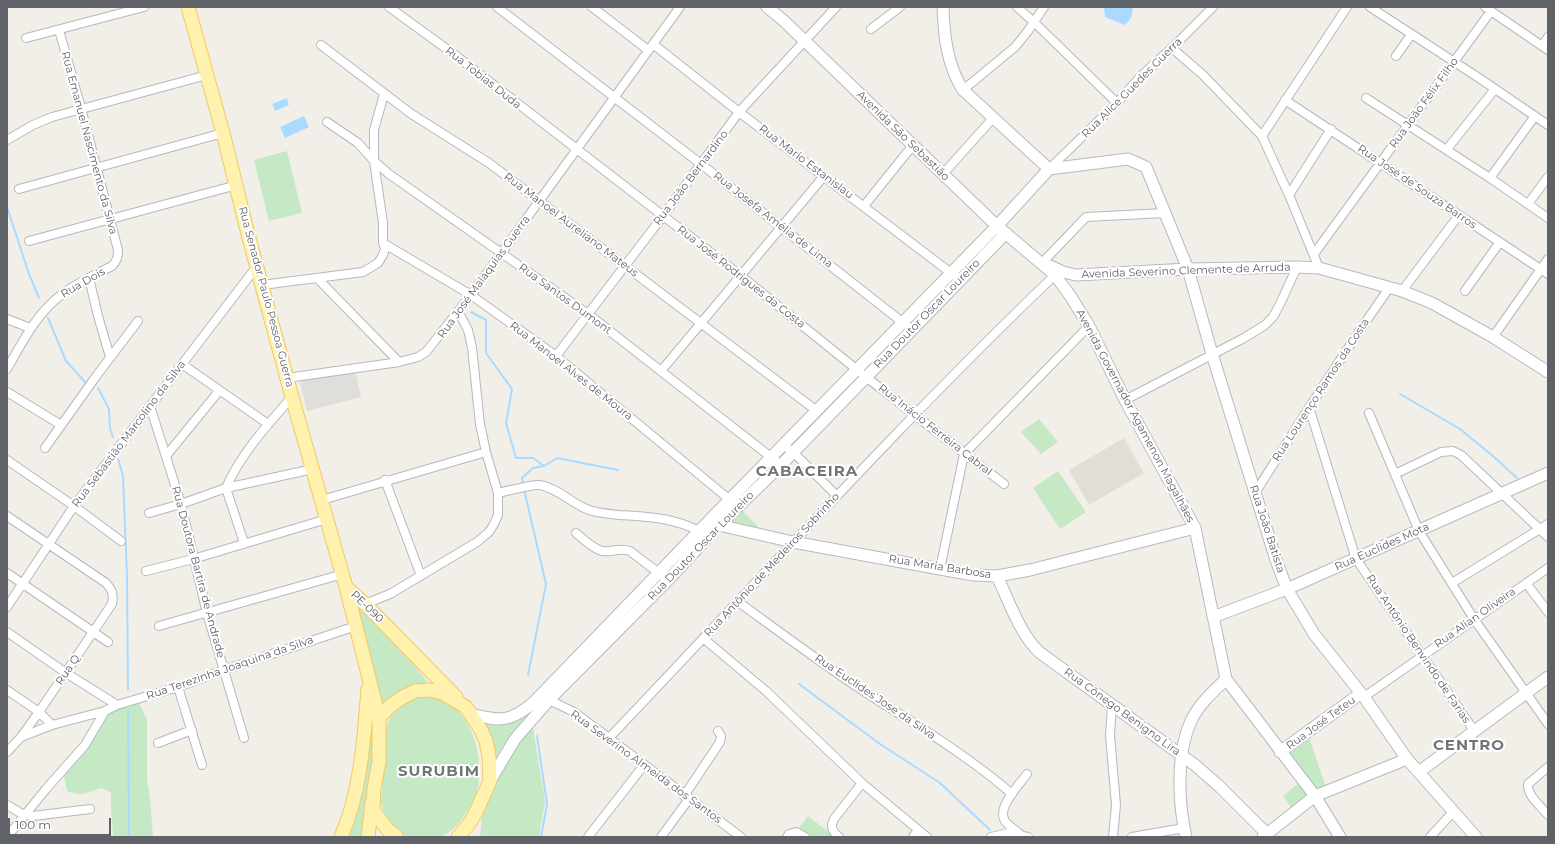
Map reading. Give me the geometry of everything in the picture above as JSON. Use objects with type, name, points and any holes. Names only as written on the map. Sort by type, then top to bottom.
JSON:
[{"type":"main road","name":"Rua Senador Paulo Pessoa Guerra","points":[[188,7],[237,185],[292,397],[344,580]]},
{"type":"main road","name":"Avenida São Sebastião","points":[[767,7],[784,21],[997,226],[1042,263]]},
{"type":"main road","points":[[944,7],[945,34],[950,60],[955,77],[963,90],[1049,169]]},
{"type":"main road","name":"Rua João Batista","points":[[1049,169],[1128,159],[1146,167],[1188,269],[1212,354],[1286,589],[1314,634],[1362,695],[1407,759],[1476,837]]},
{"type":"main road","name":"Rua Doutor Oscar Loureiro","points":[[490,781],[515,739],[549,700],[668,580],[713,524],[730,500],[997,226],[1049,169]]},
{"type":"main road","name":"Rua Doutor Oscar Loureiro","points":[[468,710],[498,720],[521,713],[533,703],[699,531],[713,524],[781,465],[1006,233]]},
{"type":"main road","name":"Avenida Severino Clemente de Arruda","points":[[1042,263],[1063,272],[1076,275],[1188,269],[1319,268],[1390,287],[1432,303],[1493,337],[1547,370]]},
{"type":"main road","name":"Avenida Governador Agamenon Magalhães","points":[[1042,263],[1055,274],[1089,326],[1125,400],[1195,528],[1226,679],[1280,752],[1315,796],[1340,837]]},
{"type":"main road","name":"Rua Euclides Mota","points":[[1213,617],[1286,589],[1356,559],[1548,473]]},
{"type":"main road","name":"Rua Maria Barbosa","points":[[713,524],[793,542],[940,569],[997,576],[1030,570],[1195,528]]},
{"type":"main road","name":"Rua Cônego Benigno Lira","points":[[997,576],[1022,630],[1032,645],[1183,756],[1219,786],[1265,836]]},
{"type":"main road","name":"PE-090","points":[[344,580],[365,604],[468,710],[486,741],[490,781],[475,814],[458,837]]},
{"type":"main road","name":"PE-090","points":[[344,580],[379,718],[379,762],[368,837]]},
{"type":"main road","name":"PE-090","points":[[341,837],[350,817],[362,752],[369,677]]},
{"type":"main road","points":[[1420,772],[1548,677]]},
{"type":"main road","points":[[1185,833],[1180,796],[1183,756],[1187,733],[1193,718],[1202,704],[1226,679]]},
{"type":"main road","name":"PE-090","points":[[379,718],[389,707],[401,698],[415,691],[438,691],[468,710]]},
{"type":"main road","name":"Rua José Teteu","points":[[1280,752],[1362,695]]},
{"type":"main road","points":[[1265,836],[1315,796],[1407,759]]},
{"type":"main road","name":"PE-090","points":[[374,788],[373,810],[388,830],[397,837]]},
{"type":"street","points":[[26,38],[144,7]]},
{"type":"street","name":"Rua Tobias Duda","points":[[389,7],[455,55],[576,150]]},
{"type":"street","name":"Rua Josefa Amélia de Lima","points":[[497,7],[782,227],[912,330]]},
{"type":"street","name":"Rua Mario Estanislau","points":[[592,7],[651,47],[739,112],[960,280]]},
{"type":"street","name":"Rua José Malaquias Guerra","points":[[287,378],[399,362],[418,357],[426,352],[502,253],[680,7]]},
{"type":"street","name":"Rua João Bernardino","points":[[556,356],[624,265],[663,216],[739,112],[836,7]]},
{"type":"street","points":[[871,29],[900,7]]},
{"type":"street","points":[[1017,7],[1117,103]]},
{"type":"street","points":[[963,90],[1014,47],[1044,7]]},
{"type":"street","name":"Rua Alice Guedes Guerra","points":[[1049,169],[1117,103],[1141,76],[1172,48],[1213,7]]},
{"type":"street","points":[[1262,136],[1347,7]]},
{"type":"street","points":[[1370,7],[1548,125]]},
{"type":"street","points":[[1488,9],[1545,48],[1548,37]]},
{"type":"street","name":"Rua João Félix Filho","points":[[1314,254],[1454,62],[1488,9]]},
{"type":"street","name":"Rua Emanuel Nascimento da Silva","points":[[59,30],[81,108],[118,250],[118,256]]},
{"type":"street","points":[[1396,56],[1411,35]]},
{"type":"street","name":"Rua Manoel Aureliano Mateus","points":[[321,45],[410,113],[489,163],[817,411]]},
{"type":"street","points":[[1172,48],[1203,75],[1262,136],[1289,195],[1319,268]]},
{"type":"street","points":[[7,140],[52,116],[207,75]]},
{"type":"street","points":[[1447,149],[1495,89]]},
{"type":"street","points":[[262,285],[363,272],[378,263],[385,248],[383,243],[381,202],[376,182],[374,162],[374,130],[384,94]]},
{"type":"street","points":[[1366,98],[1447,149],[1548,218]]},
{"type":"street","name":"Rua José de Souza Barros","points":[[1286,100],[1548,274]]},
{"type":"street","points":[[1490,178],[1535,116]]},
{"type":"street","points":[[943,174],[994,117]]},
{"type":"street","name":"Rua Santos Dumont","points":[[327,122],[358,143],[374,162],[408,188],[588,314],[781,465]]},
{"type":"street","points":[[1289,195],[1331,129]]},
{"type":"street","points":[[19,189],[223,133]]},
{"type":"street","points":[[864,206],[913,145]]},
{"type":"street","name":"Rua José Rodrigues da Costa","points":[[576,150],[741,276],[866,377]]},
{"type":"street","points":[[661,371],[824,176]]},
{"type":"street","points":[[1528,204],[1548,177]]},
{"type":"street","points":[[29,241],[237,185]]},
{"type":"street","points":[[1042,263],[1086,217],[1165,213]]},
{"type":"street","points":[[1402,291],[1459,215]]},
{"type":"street","points":[[1465,291],[1500,242]]},
{"type":"street","name":"Rua Manoel Alves de Moura","points":[[383,243],[471,295],[556,356],[730,500]]},
{"type":"street","name":"Rua Dois","points":[[7,370],[30,328],[53,301],[62,294],[112,266],[116,262],[118,256]]},
{"type":"street","points":[[1493,337],[1548,259]]},
{"type":"street","name":"Rua Sebastião Marcolino da Silva","points":[[7,607],[74,506],[257,266]]},
{"type":"street","points":[[1125,400],[1244,338],[1265,325],[1273,317],[1297,267]]},
{"type":"street","name":"Rua Antônio de Medeiros Sobrinho","points":[[608,738],[915,414],[1055,274]]},
{"type":"street","points":[[89,278],[110,358]]},
{"type":"street","points":[[317,278],[399,362]]},
{"type":"street","name":"Rua Lourenço Ramos da Costa","points":[[1255,493],[1309,407],[1390,287]]},
{"type":"street","points":[[365,604],[390,594],[477,542],[489,532],[498,515],[498,493],[486,452],[480,424],[472,348],[468,330],[458,311]]},
{"type":"street","points":[[7,319],[30,328]]},
{"type":"street","points":[[45,448],[138,321]]},
{"type":"street","points":[[940,569],[964,454],[1089,326]]},
{"type":"street","points":[[182,364],[268,424]]},
{"type":"street","name":"Rua Inácio Ferreira Cabral","points":[[866,377],[1004,484]]},
{"type":"street","points":[[166,456],[219,390]]},
{"type":"street","points":[[7,392],[61,425]]},
{"type":"street","points":[[244,543],[226,488],[233,473],[268,424],[292,397]]},
{"type":"street","name":"Rua Doutora Bartira de Andrade","points":[[150,406],[180,504],[207,613],[244,738]]},
{"type":"street","name":"Rua Antônio Benvindo de Farias","points":[[1309,407],[1356,559],[1475,732]]},
{"type":"street","points":[[1369,413],[1419,531],[1474,619],[1525,694],[1548,724]]},
{"type":"street","points":[[783,445],[793,452],[837,496]]},
{"type":"street","points":[[1395,474],[1441,452],[1453,451],[1461,455],[1548,538]]},
{"type":"street","points":[[322,500],[385,480],[486,452]]},
{"type":"street","points":[[7,460],[74,506],[121,541]]},
{"type":"street","points":[[149,513],[226,488],[313,469]]},
{"type":"street","points":[[385,480],[421,576]]},
{"type":"street","points":[[498,493],[539,485],[556,491],[580,507],[591,511],[606,514],[664,519],[679,522],[699,531]]},
{"type":"street","points":[[7,516],[48,545]]},
{"type":"street","points":[[146,571],[193,559],[327,519]]},
{"type":"street","points":[[1452,583],[1548,524]]},
{"type":"street","points":[[576,533],[597,549],[603,551],[623,548],[630,551],[668,580]]},
{"type":"street","name":"Rua Q","points":[[8,751],[21,737],[66,673],[112,604],[114,596],[112,589],[106,583],[48,545]]},
{"type":"street","name":"Rua Alian Oliveira","points":[[1362,695],[1423,656],[1548,568]]},
{"type":"street","points":[[7,573],[108,642]]},
{"type":"street","points":[[159,626],[344,580]]},
{"type":"street","points":[[1526,583],[1548,612]]},
{"type":"street","name":"Rua Euclides Jose da Silva","points":[[737,601],[857,686],[989,774],[1012,794]]},
{"type":"street","name":"Rua Terezinha Joaquina da Silva","points":[[21,737],[52,725],[105,711],[118,705],[178,687],[356,626]]},
{"type":"street","points":[[7,632],[66,673],[118,705]]},
{"type":"street","points":[[703,638],[766,691],[862,783],[927,837]]},
{"type":"street","points":[[178,687],[202,765]]},
{"type":"street","points":[[7,690],[39,712],[52,725]]},
{"type":"street","name":"Rua Severino Almeida dos Santos","points":[[549,700],[574,712],[740,837]]},
{"type":"street","points":[[1112,705],[1110,735],[1116,805],[1112,837]]},
{"type":"street","points":[[7,837],[24,815],[85,745],[105,711]]},
{"type":"street","points":[[158,743],[192,730]]},
{"type":"street","points":[[661,837],[720,742],[721,736],[718,731]]},
{"type":"street","points":[[588,837],[644,765]]},
{"type":"street","points":[[1548,767],[1528,784],[1530,794],[1548,815]]},
{"type":"street","points":[[1020,834],[1005,821],[1003,816],[1004,808],[1012,794],[1028,774]]},
{"type":"street","points":[[839,837],[832,830],[831,825],[862,783]]},
{"type":"street","points":[[7,806],[24,815],[39,815],[90,809]]},
{"type":"street","points":[[1430,837],[1454,811]]},
{"type":"street","points":[[913,837],[918,830]]},
{"type":"street","points":[[788,836],[796,832],[805,837]]},
{"type":"street","points":[[992,837],[1008,833],[1020,834],[1028,837]]},
{"type":"street","points":[[1132,837],[1185,833]]},
{"type":"shaded area","points":[[355,370],[361,397],[307,411],[299,378]]},
{"type":"shaded area","points":[[1124,438],[1144,473],[1089,505],[1069,470]]},
{"type":"green space","points":[[287,151],[302,213],[269,221],[254,160]]},
{"type":"green space","points":[[1039,419],[1058,442],[1041,454],[1021,432]]},
{"type":"green space","points":[[1058,471],[1086,512],[1060,529],[1033,488]]},
{"type":"green space","points":[[740,508],[760,529],[726,523]]},
{"type":"green space","points":[[357,604],[413,663],[429,684],[381,711],[355,605]]},
{"type":"green space","points":[[421,697],[439,698],[451,704],[460,713],[474,738],[479,766],[477,792],[461,820],[447,834],[428,838],[406,836],[400,833],[387,819],[381,801],[386,728],[391,716],[398,708],[409,701]]},
{"type":"green space","points":[[139,703],[147,719],[147,781],[153,837],[113,837],[111,792],[101,788],[84,794],[72,793],[67,791],[64,777],[86,741],[100,722],[112,710],[125,705]]},
{"type":"green space","points":[[373,715],[374,746],[364,837],[346,837],[371,718]]},
{"type":"green space","points":[[527,715],[507,740],[493,762],[480,722],[493,725],[505,725]]},
{"type":"green space","points":[[532,722],[545,802],[539,837],[480,837],[484,801],[491,782]]},
{"type":"green space","points":[[1308,734],[1326,788],[1316,795],[1284,752]]},
{"type":"green space","points":[[1300,782],[1309,795],[1292,809],[1283,796]]},
{"type":"green space","points":[[808,816],[835,837],[810,837],[799,828]]},
{"type":"water","points":[[1104,7],[1133,7],[1131,18],[1125,25],[1105,17]]},
{"type":"water","points":[[287,98],[289,105],[275,111],[272,104]]},
{"type":"water","points":[[304,116],[309,127],[285,138],[280,127]]},
{"type":"waterway","points":[[7,207],[29,274],[39,298]]},
{"type":"waterway","points":[[471,312],[486,320],[486,353],[512,389],[506,423],[516,458],[533,458],[544,466],[533,468],[522,478],[523,485]]},
{"type":"waterway","points":[[48,318],[66,361],[86,383]]},
{"type":"waterway","points":[[98,388],[109,409],[110,428],[113,437]]},
{"type":"waterway","points":[[1400,394],[1460,429],[1517,478]]},
{"type":"waterway","points":[[544,466],[557,458],[618,470]]},
{"type":"waterway","points":[[118,459],[123,476],[127,577],[128,690]]},
{"type":"waterway","points":[[524,489],[546,584],[528,675]]},
{"type":"waterway","points":[[799,684],[880,744],[940,783],[990,830]]},
{"type":"waterway","points":[[128,712],[129,837]]},
{"type":"waterway","points":[[537,736],[547,804],[541,837]]},
{"type":"district","name":"CABACEIRA","points":[[807,472]]},
{"type":"district","name":"CENTRO","points":[[1469,746]]},
{"type":"district","name":"SURUBIM","points":[[439,772]]}]
